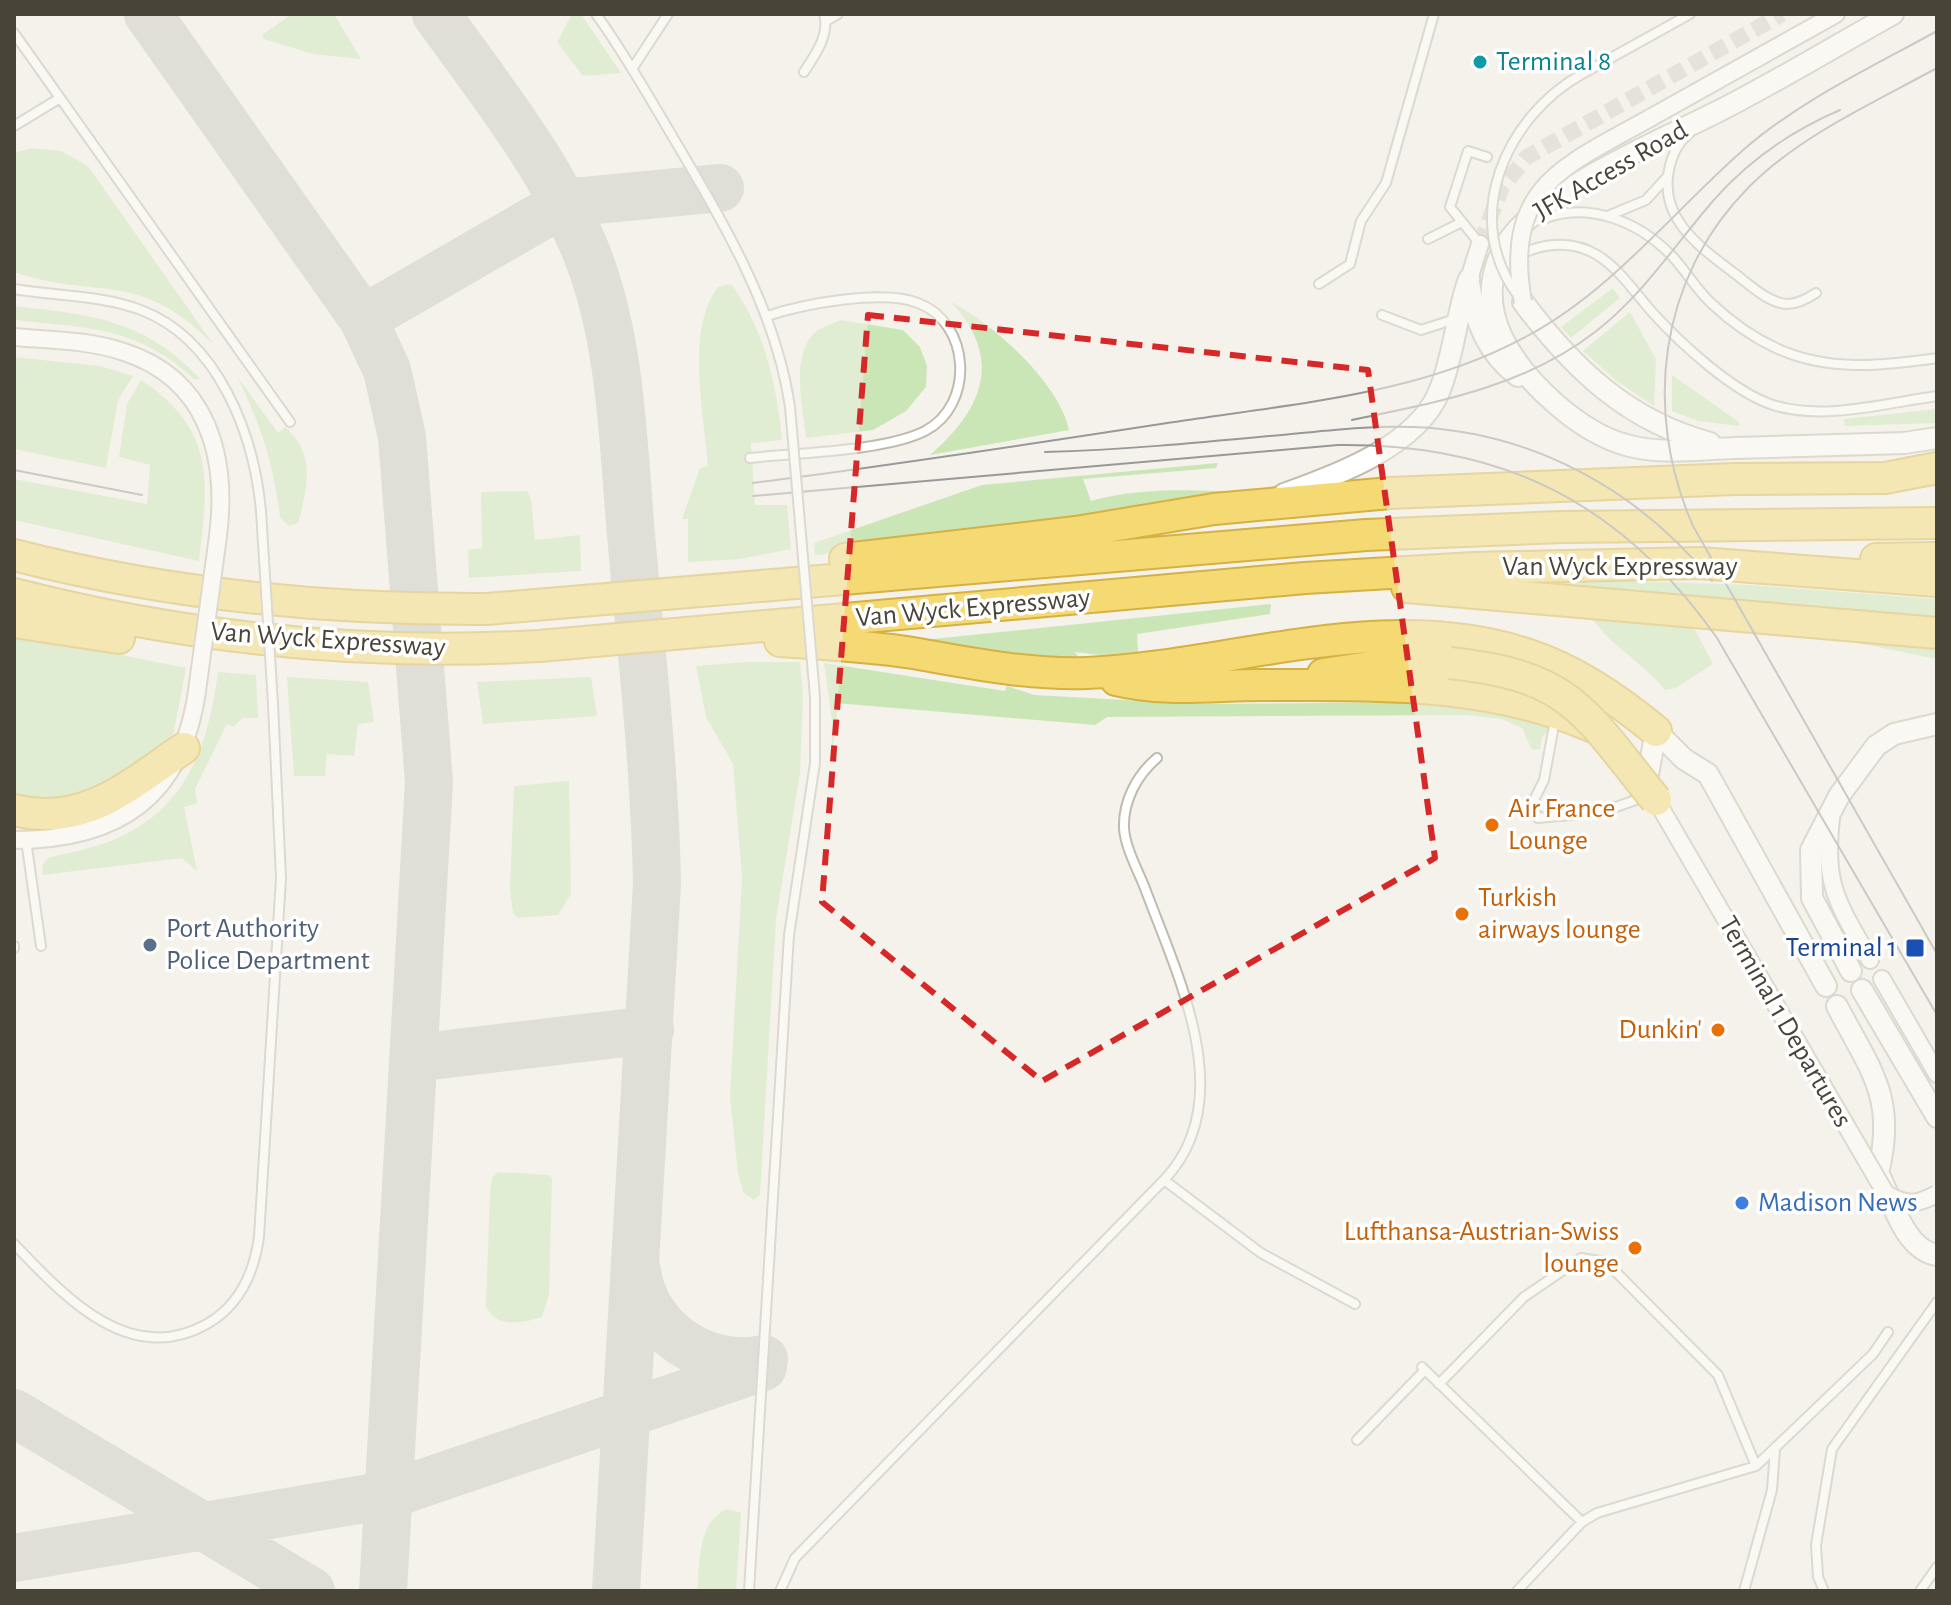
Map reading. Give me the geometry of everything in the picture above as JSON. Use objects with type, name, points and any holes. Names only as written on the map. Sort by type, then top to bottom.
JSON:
[{"type":"highway","points":[[716,591],[747,570],[1076,532],[1252,505],[1493,488],[1885,478],[1937,468]]},
{"type":"highway","name":"Van Wyck Expressway","points":[[14,555],[153,585],[323,606],[419,609],[553,605],[1171,549],[1419,532],[1562,527],[1937,523]]},
{"type":"highway","points":[[14,535],[112,559],[153,585]]},
{"type":"highway","name":"Van Wyck Expressway","points":[[14,594],[114,618],[243,638],[438,649],[539,646],[1305,578],[1635,563],[1934,576]]},
{"type":"highway","points":[[1305,578],[1937,633]]},
{"type":"highway","points":[[14,622],[118,638],[243,638]]},
{"type":"highway","points":[[702,632],[910,653],[1005,669],[1085,673],[1145,687],[1262,685],[1455,689],[1510,698],[1556,711],[1622,743],[1656,792]]},
{"type":"highway","points":[[1085,673],[1337,640],[1402,637],[1456,641],[1496,646],[1545,661],[1605,692],[1656,731]]},
{"type":"highway","points":[[1262,685],[1379,664],[1450,663],[1527,678],[1572,701],[1656,792]]},
{"type":"highway","points":[[14,810],[50,814],[105,802],[184,748]]},
{"type":"street","points":[[1729,448],[1672,431],[1621,404],[1575,364],[1523,302],[1518,264],[1521,231],[1535,199],[1558,172],[1836,14]]},
{"type":"street","name":"JFK Access Road","points":[[1893,14],[1556,198],[1517,230],[1497,261],[1491,293],[1494,317],[1503,340],[1556,404],[1584,426],[1627,445],[1655,450],[1904,443],[1937,438]]},
{"type":"street","points":[[1252,505],[1330,478],[1360,464],[1418,422],[1441,389],[1456,319],[1480,244]]},
{"type":"street","points":[[1469,279],[1476,318],[1490,348],[1505,366],[1556,404]]},
{"type":"street","points":[[14,337],[121,351],[149,362],[171,378],[199,411],[218,451],[223,487],[197,691],[184,748],[171,774],[147,799],[127,813],[71,835],[20,840]]},
{"type":"street","points":[[1851,971],[1812,898],[1811,850],[1836,802],[1876,746],[1894,734],[1937,724]]},
{"type":"street","points":[[1656,731],[1656,792],[1878,1173],[1912,1240],[1923,1252],[1937,1255]]},
{"type":"street","points":[[1656,731],[1684,759],[1708,774],[1826,986]]},
{"type":"street","name":"Terminal 1 Departures","points":[[1656,792],[1886,1194],[1904,1205],[1920,1203],[1937,1194]]},
{"type":"street","points":[[1836,802],[1829,880],[1834,897],[1870,960]]},
{"type":"street","points":[[1882,979],[1937,1074]]},
{"type":"street","points":[[1862,990],[1937,1117]]},
{"type":"street","points":[[1837,1006],[1883,1095],[1885,1144],[1878,1173]]},
{"type":"lane","points":[[596,14],[704,189],[767,316],[781,359],[790,407],[815,697],[815,763],[788,948],[749,1591]]},
{"type":"lane","points":[[632,69],[668,14]]},
{"type":"lane","points":[[804,72],[819,48],[825,18],[838,14]]},
{"type":"lane","points":[[1319,284],[1350,264],[1361,221],[1386,183],[1434,14]]},
{"type":"lane","points":[[1523,302],[1503,268],[1493,221],[1495,182],[1510,143],[1528,117],[1559,89],[1690,14]]},
{"type":"lane","points":[[14,33],[290,422]]},
{"type":"lane","points":[[14,126],[60,98]]},
{"type":"lane","points":[[1718,111],[1679,143],[1667,177],[1667,198],[1673,215],[1709,254],[1763,294],[1782,303],[1800,302],[1816,293]]},
{"type":"lane","points":[[1480,244],[1450,207],[1468,151],[1487,157]]},
{"type":"lane","points":[[1608,216],[1646,200],[1667,177]]},
{"type":"lane","points":[[1517,230],[1558,214],[1608,216],[1633,226],[1658,244],[1711,303],[1776,348],[1808,359],[1843,365],[1883,365],[1937,358]]},
{"type":"lane","points":[[1428,239],[1460,223]]},
{"type":"lane","points":[[1491,293],[1500,273],[1514,259],[1551,245],[1576,246],[1609,264],[1676,338],[1761,400],[1807,410],[1937,396]]},
{"type":"lane","points":[[14,289],[126,306],[155,317],[182,336],[216,376],[241,421],[256,473],[261,511],[281,878],[259,1237],[250,1276],[225,1311],[204,1325],[180,1335],[144,1337],[122,1332],[85,1311],[14,1244]]},
{"type":"lane","points":[[750,458],[851,447],[922,433],[951,407],[961,373],[953,335],[940,316],[917,302],[873,299],[798,307],[767,316]]},
{"type":"lane","points":[[1382,315],[1421,330],[1456,319]]},
{"type":"lane","points":[[1556,711],[1544,780],[1532,804],[1538,818],[1602,812],[1656,792]]},
{"type":"lane","points":[[780,1591],[795,1558],[1181,1161],[1195,1128],[1200,1086],[1190,1015],[1124,830],[1135,783],[1157,758]]},
{"type":"lane","points":[[20,840],[41,946]]},
{"type":"lane","points":[[1164,1180],[1261,1253],[1355,1304]]},
{"type":"lane","points":[[1439,1384],[1524,1297],[1581,1258],[1606,1262],[1718,1375],[1756,1466]]},
{"type":"lane","points":[[1824,1591],[1818,1577],[1816,1545],[1832,1449],[1937,1302]]},
{"type":"lane","points":[[1517,1591],[1582,1522],[1597,1513],[1756,1466],[1873,1354],[1888,1332]]},
{"type":"lane","points":[[1357,1440],[1423,1369],[1582,1522]]},
{"type":"lane","points":[[1744,1591],[1772,1490],[1775,1448]]},
{"type":"lane","points":[[1920,1591],[1937,1567]]},
{"type":"highlighted area","points":[[868,315],[1368,370],[1435,858],[1042,1081],[822,902]]},
{"type":"green space","points":[[292,14],[334,14],[361,59],[313,54],[264,39],[262,35]]},
{"type":"green space","points":[[572,14],[581,14],[621,73],[583,76],[557,42]]},
{"type":"green space","points":[[32,148],[61,151],[88,166],[213,344],[186,320],[139,295],[70,285],[14,272],[14,153]]},
{"type":"green space","points":[[731,284],[752,319],[767,358],[777,399],[782,440],[751,443],[755,505],[787,505],[791,549],[740,559],[688,562],[688,519],[682,519],[700,468],[708,466],[699,373],[702,326],[708,305],[718,287]]},
{"type":"green space","points":[[1613,288],[1620,298],[1571,338],[1561,327]]},
{"type":"green space","points":[[951,302],[985,324],[1022,356],[1053,393],[1069,430],[930,455],[963,420],[980,383],[982,363],[978,343]]},
{"type":"green space","points":[[14,306],[115,323],[159,344],[200,379],[195,380],[174,362],[132,339],[88,328],[14,320]]},
{"type":"green space","points":[[1630,312],[1656,359],[1654,406],[1617,381],[1583,351]]},
{"type":"green space","points":[[841,320],[903,330],[920,347],[927,366],[926,387],[906,411],[873,430],[806,438],[800,381],[803,352],[818,330]]},
{"type":"green space","points":[[14,357],[100,366],[133,376],[118,400],[106,468],[14,449]]},
{"type":"green space","points":[[1672,375],[1739,422],[1739,426],[1698,421],[1672,411]]},
{"type":"green space","points":[[237,376],[278,433],[285,427],[302,448],[307,471],[298,523],[289,526],[280,517],[265,445]]},
{"type":"green space","points":[[141,380],[166,399],[183,418],[202,460],[205,483],[199,561],[14,520],[14,479],[147,504],[150,465],[119,457],[127,404]]},
{"type":"green space","points":[[1937,409],[1937,423],[1845,426],[1844,419]]},
{"type":"green space","points":[[1218,463],[1216,468],[1083,479],[1091,501],[1147,491],[1242,492],[1063,529],[815,555],[814,543],[982,485]]},
{"type":"green space","points":[[527,491],[531,499],[535,540],[580,535],[581,571],[469,578],[468,550],[482,548],[481,492]]},
{"type":"green space","points":[[1600,580],[1750,585],[1937,599],[1937,659],[1843,640],[1845,614],[1559,586],[1558,583]]},
{"type":"green space","points":[[1271,604],[1270,614],[1137,634],[1138,652],[1100,655],[1075,652],[1081,661],[1023,659],[923,640]]},
{"type":"green space","points":[[1592,618],[1692,624],[1713,664],[1676,688],[1665,690]]},
{"type":"green space","points":[[14,633],[186,668],[174,731],[157,765],[14,825]]},
{"type":"green space","points":[[800,662],[803,697],[800,773],[776,919],[760,1195],[754,1200],[743,1192],[738,1173],[730,1097],[742,878],[733,764],[706,717],[696,666]]},
{"type":"green space","points":[[824,663],[1005,691],[1007,686],[1034,695],[1199,704],[1436,702],[1501,709],[1553,724],[1542,737],[1540,749],[1532,750],[1522,728],[1502,719],[1465,715],[1107,717],[1095,725],[836,703],[837,723],[830,763],[833,727]]},
{"type":"green space","points":[[218,672],[256,675],[258,718],[242,718],[234,727],[227,724],[195,789],[197,803],[184,807],[197,871],[182,858],[42,875],[43,864],[48,858],[113,840],[139,827],[160,811],[177,792],[200,749]]},
{"type":"green space","points":[[287,677],[368,682],[374,722],[358,724],[354,756],[327,754],[325,776],[294,776]]},
{"type":"green space","points":[[591,677],[597,716],[483,724],[477,682]]},
{"type":"green space","points":[[569,781],[571,894],[558,915],[518,918],[513,913],[510,890],[514,786]]},
{"type":"green space","points":[[498,1172],[548,1175],[552,1178],[549,1295],[542,1317],[526,1321],[503,1321],[490,1313],[486,1306],[490,1192],[492,1178]]},
{"type":"green space","points":[[727,1509],[741,1513],[736,1591],[697,1591],[705,1533],[717,1515]]},
{"type":"taxiway","points":[[148,14],[363,319],[387,370],[402,437],[429,782],[383,1591]]},
{"type":"taxiway","points":[[436,14],[519,130],[573,222],[599,289],[620,398],[651,757],[657,884],[616,1591]]},
{"type":"taxiway","points":[[363,319],[564,203],[720,188]]},
{"type":"taxiway","points":[[414,1058],[650,1030]]},
{"type":"taxiway","points":[[637,1271],[642,1292],[652,1312],[681,1342],[720,1359],[764,1359]]},
{"type":"taxiway","points":[[14,1558],[388,1495],[763,1367]]},
{"type":"taxiway","points":[[14,1413],[311,1591]]},
{"type":"tunnel","points":[[1480,244],[1502,187],[1527,157],[1782,14]]},
{"type":"tram line","points":[[753,483],[1315,401],[1403,383],[1488,355],[1529,335],[1587,296],[1742,151],[1787,116],[1937,31]]},
{"type":"tram line","points":[[1937,68],[1813,136],[1748,188],[1718,224],[1694,263],[1678,305],[1668,348],[1665,393],[1668,438],[1677,482],[1693,526],[1937,954]]},
{"type":"tram line","points":[[1352,420],[1479,390],[1568,351],[1628,303],[1713,201],[1741,173],[1788,137],[1840,110]]},
{"type":"tram line","points":[[1045,452],[1157,446],[1378,427],[1458,431],[1500,440],[1580,471],[1651,519],[1683,548],[1712,581]]},
{"type":"tram line","points":[[753,496],[1338,445],[1398,447],[1453,455],[1505,470],[1554,490],[1599,517],[1641,551],[1680,591],[1717,638],[1937,1015]]},
{"type":"tram line","points":[[14,470],[142,495]]},
{"type":"place","name":"Terminal 8","points":[[1480,62]]},
{"type":"place","name":"Air France Lounge","points":[[1492,825]]},
{"type":"place","name":"Turkish airways lounge","points":[[1462,914]]},
{"type":"place","name":"Port Authority Police Department","points":[[150,945]]},
{"type":"place","name":"Terminal 1","points":[[1915,948]]},
{"type":"place","name":"Dunkin'","points":[[1718,1030]]},
{"type":"place","name":"Madison News","points":[[1742,1203]]},
{"type":"place","name":"Lufthansa-Austrian-Swiss lounge","points":[[1635,1248]]}]
